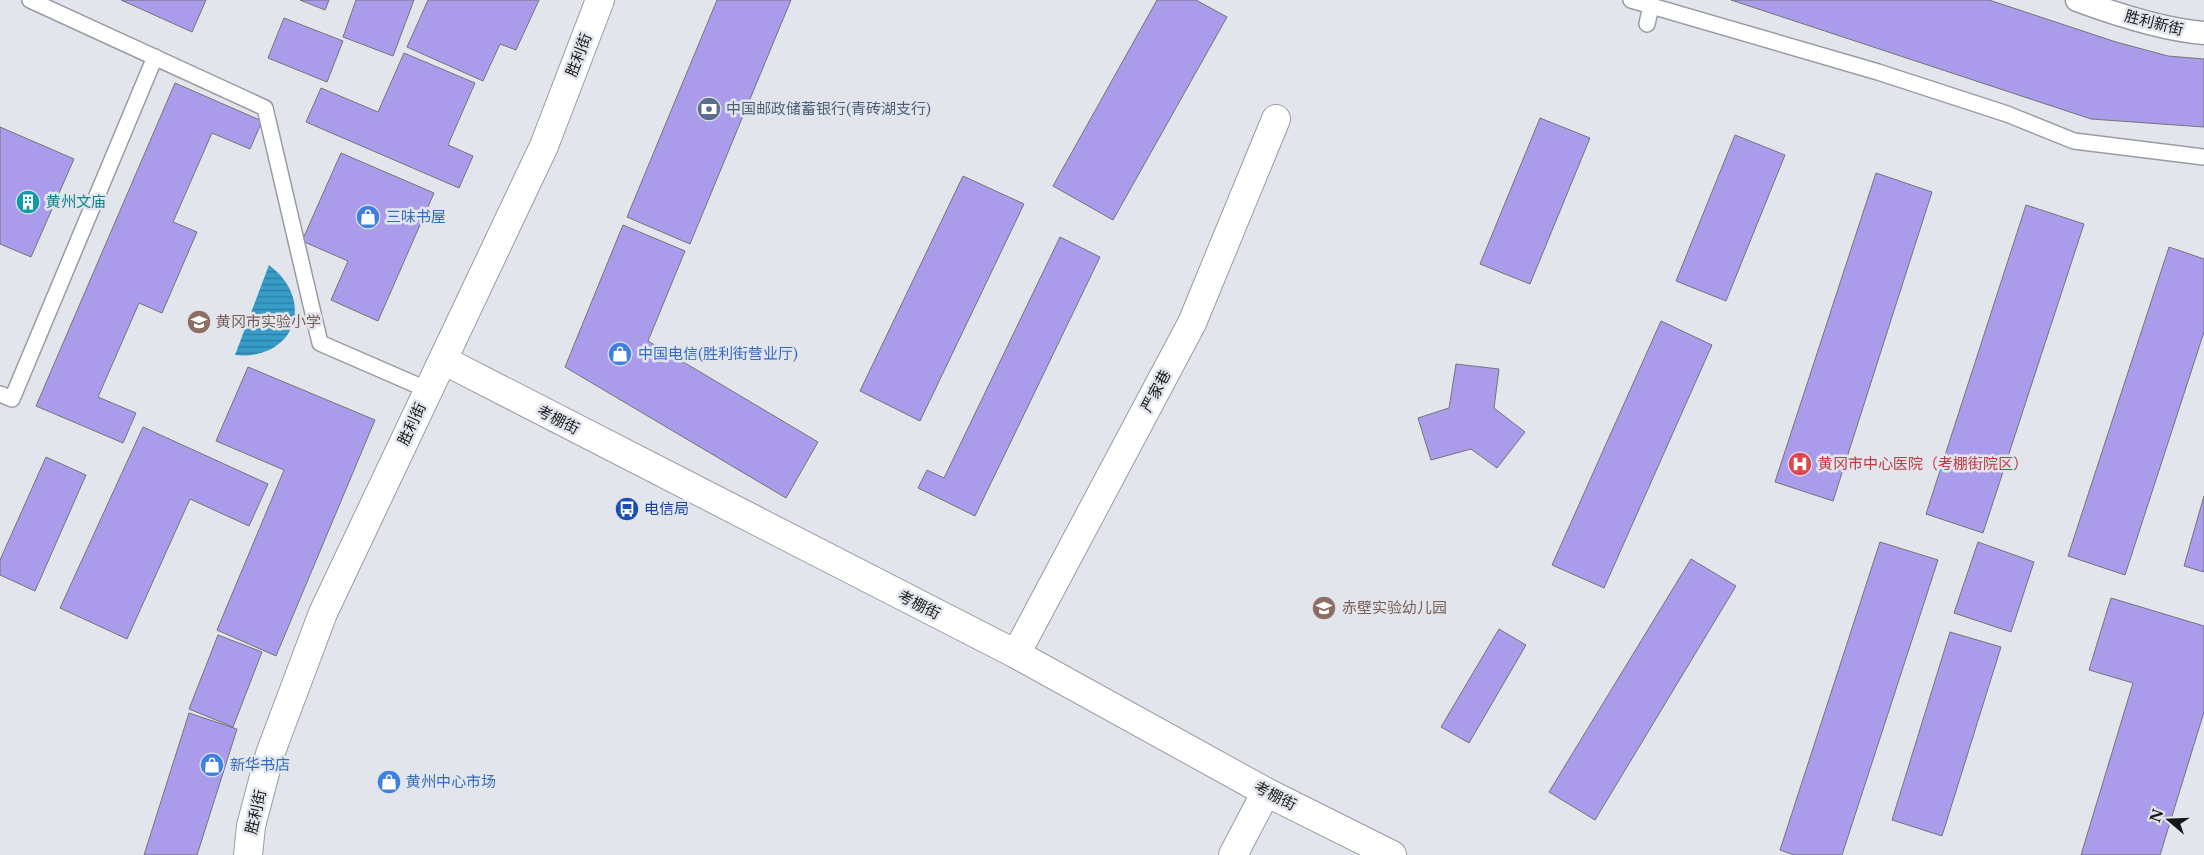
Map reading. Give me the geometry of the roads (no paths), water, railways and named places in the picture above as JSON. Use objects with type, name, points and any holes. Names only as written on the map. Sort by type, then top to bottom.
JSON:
[{"type":"street","name":"胜利街","points":[[248,855],[251,826],[270,754],[323,613],[544,146],[600,0]]},
{"type":"street","name":"胜利新街","points":[[2077,0],[2101,9],[2186,32],[2204,33]]},
{"type":"street","name":"严家巷","points":[[1016,654],[1192,323],[1276,119]]},
{"type":"street","name":"考棚街","points":[[443,360],[1016,654],[1266,792],[1392,855]]},
{"type":"street","points":[[1233,855],[1266,792]]},
{"type":"lane","points":[[30,0],[265,108],[320,343],[428,390]]},
{"type":"lane","points":[[1631,0],[1878,72],[2007,114],[2074,142],[2204,158]]},
{"type":"lane","points":[[1647,24],[1651,6]]},
{"type":"lane","points":[[0,394],[12,399],[155,57]]},
{"type":"water","points":[[269,265],[284,279],[292,295],[295,311],[292,326],[284,339],[272,349],[255,354],[235,355]]},
{"type":"place","name":"中国邮政储蓄银行(青砖湖支行)","points":[[709,109]]},
{"type":"place","name":"黄州文庙","points":[[28,202]]},
{"type":"place","name":"三味书屋","points":[[368,217]]},
{"type":"place","name":"黄冈市实验小学","points":[[199,322]]},
{"type":"place","name":"中国电信(胜利街营业厅)","points":[[620,354]]},
{"type":"place","name":"黄冈市中心医院（考棚街院区）","points":[[1800,464]]},
{"type":"place","name":"电信局","points":[[627,509]]},
{"type":"place","name":"赤壁实验幼儿园","points":[[1324,608]]},
{"type":"place","name":"新华书店","points":[[212,765]]},
{"type":"place","name":"黄州中心市场","points":[[389,782]]}]
